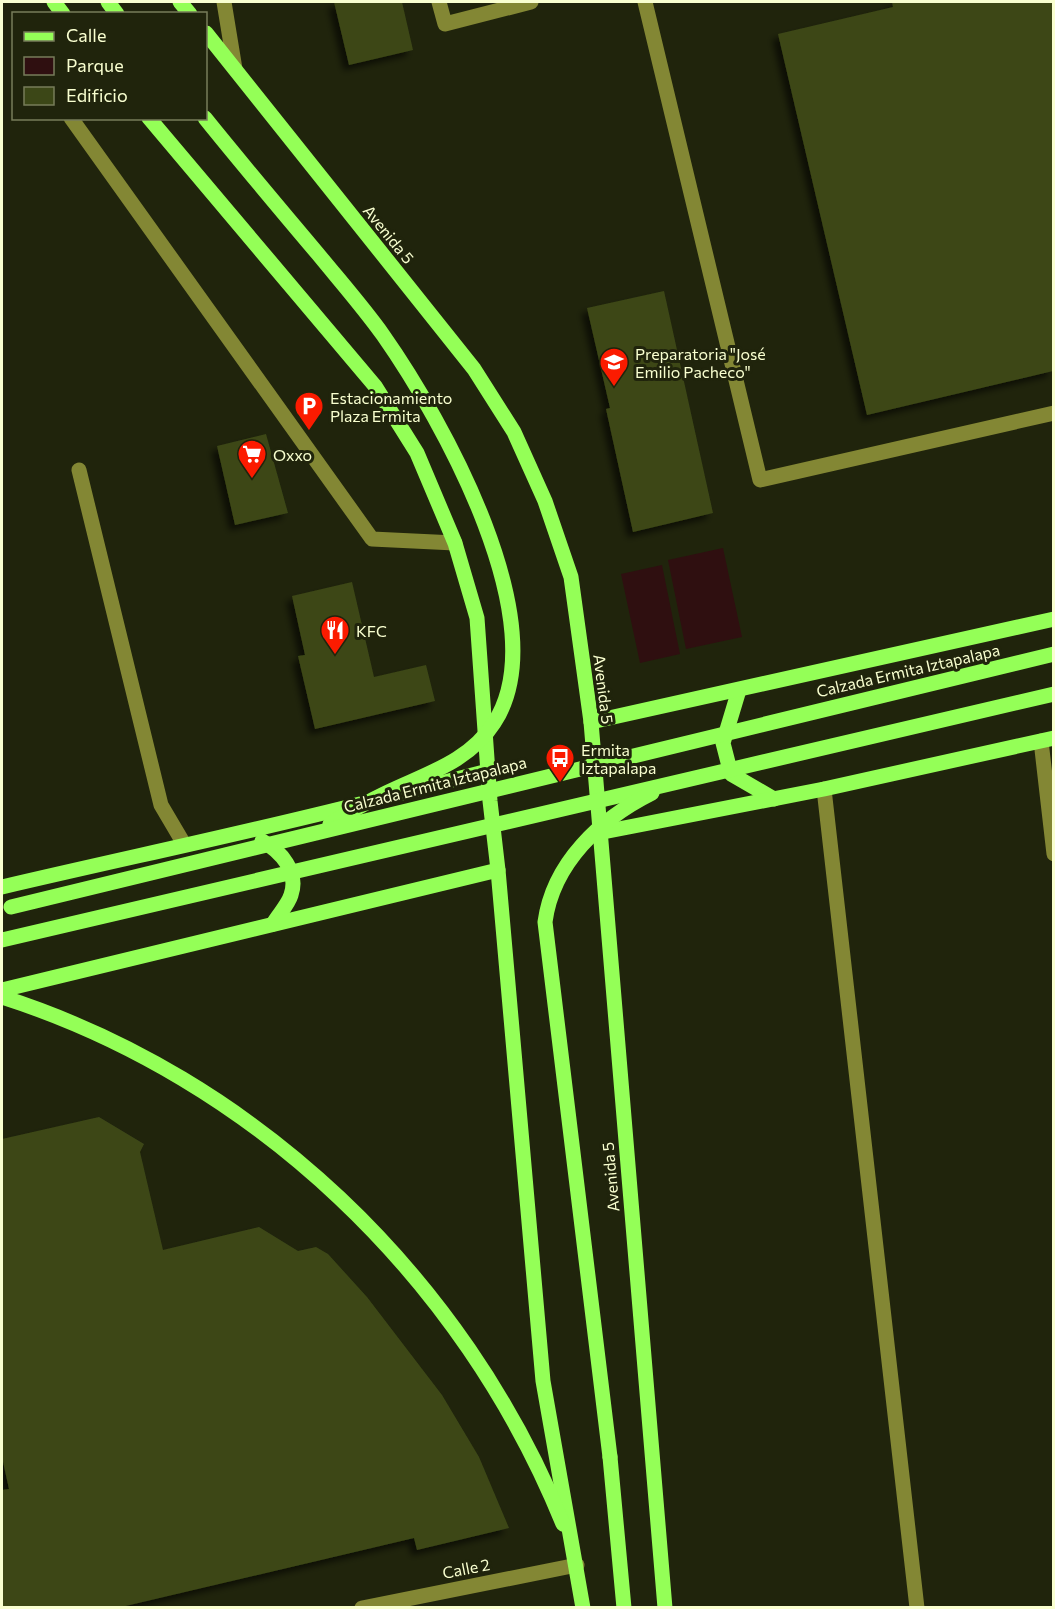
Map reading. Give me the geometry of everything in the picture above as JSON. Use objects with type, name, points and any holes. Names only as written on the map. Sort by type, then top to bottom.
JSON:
[{"type":"main road","name":"Avenida 5","points":[[207,34],[474,369],[514,432],[545,501],[571,577],[591,722],[598,833],[664,1608]]},
{"type":"main road","points":[[151,120],[375,386],[417,453],[455,543],[477,618],[488,771],[543,1381],[583,1608]]},
{"type":"main road","points":[[207,120],[367,315],[408,372],[452,452],[487,530],[498,561],[510,617],[514,664],[511,685],[504,705],[482,739],[452,763],[386,793],[318,832]]},
{"type":"main road","name":"Calzada Ermita Iztapalapa","points":[[591,722],[1053,619]]},
{"type":"main road","name":"Calzada Ermita Iztapalapa","points":[[6,908],[1053,654]]},
{"type":"main road","points":[[739,690],[723,743],[731,774],[774,799]]},
{"type":"main road","points":[[2,940],[1053,694]]},
{"type":"main road","points":[[598,833],[824,789],[1047,739]]},
{"type":"main road","name":"Calzada Ermita Iztapalapa","points":[[2,886],[184,844],[246,833],[488,771]]},
{"type":"main road","points":[[624,1608],[610,1457],[545,922],[554,884],[590,837],[636,801],[691,777]]},
{"type":"main road","points":[[246,833],[277,848],[290,868],[291,895],[273,924]]},
{"type":"main road","points":[[2,990],[498,870]]},
{"type":"main road","points":[[2,997],[45,1011],[103,1036],[213,1098],[265,1134],[362,1219],[442,1311],[487,1375],[540,1472],[576,1559]]},
{"type":"street","points":[[224,2],[235,69]]},
{"type":"street","points":[[439,2],[445,24],[531,2]]},
{"type":"street","points":[[645,2],[760,480],[1053,413]]},
{"type":"street","points":[[72,120],[372,538],[455,543]]},
{"type":"street","points":[[79,470],[160,805],[184,844]]},
{"type":"street","points":[[1047,739],[1053,854]]},
{"type":"street","points":[[824,789],[917,1608]]},
{"type":"street","name":"Calle 2","points":[[362,1608],[576,1559]]},
{"type":"green space","points":[[723,548],[742,637],[686,649],[668,560]]},
{"type":"green space","points":[[662,565],[680,654],[640,663],[621,574]]},
{"type":"building","points":[[334,2],[402,2],[413,50],[349,65]]},
{"type":"building","points":[[892,2],[1053,2],[1053,371],[867,415],[778,34],[893,7]]},
{"type":"building","points":[[664,291],[713,513],[633,532],[606,409],[610,408],[587,308]]},
{"type":"building","name":"Oxxo","points":[[266,434],[288,513],[235,525],[217,446]]},
{"type":"building","name":"KFC","points":[[352,582],[374,677],[426,665],[435,701],[315,729],[298,656],[305,655],[292,596]]},
{"type":"building","points":[[99,1117],[144,1144],[140,1152],[163,1250],[259,1227],[298,1251],[316,1247],[328,1254],[367,1297],[442,1395],[479,1457],[509,1528],[417,1550],[414,1538],[117,1608],[2,1608],[2,1490],[9,1489],[2,1457],[2,1139]]},
{"type":"place","name":"Preparatoria \"José Emilio Pacheco\"","points":[[614,388]]},
{"type":"place","name":"Estacionamiento Plaza Ermita","points":[[309,432]]},
{"type":"place","name":"Oxxo","points":[[252,480]]},
{"type":"place","name":"KFC","points":[[335,656]]},
{"type":"place","name":"Ermita Iztapalapa","points":[[560,784]]}]
